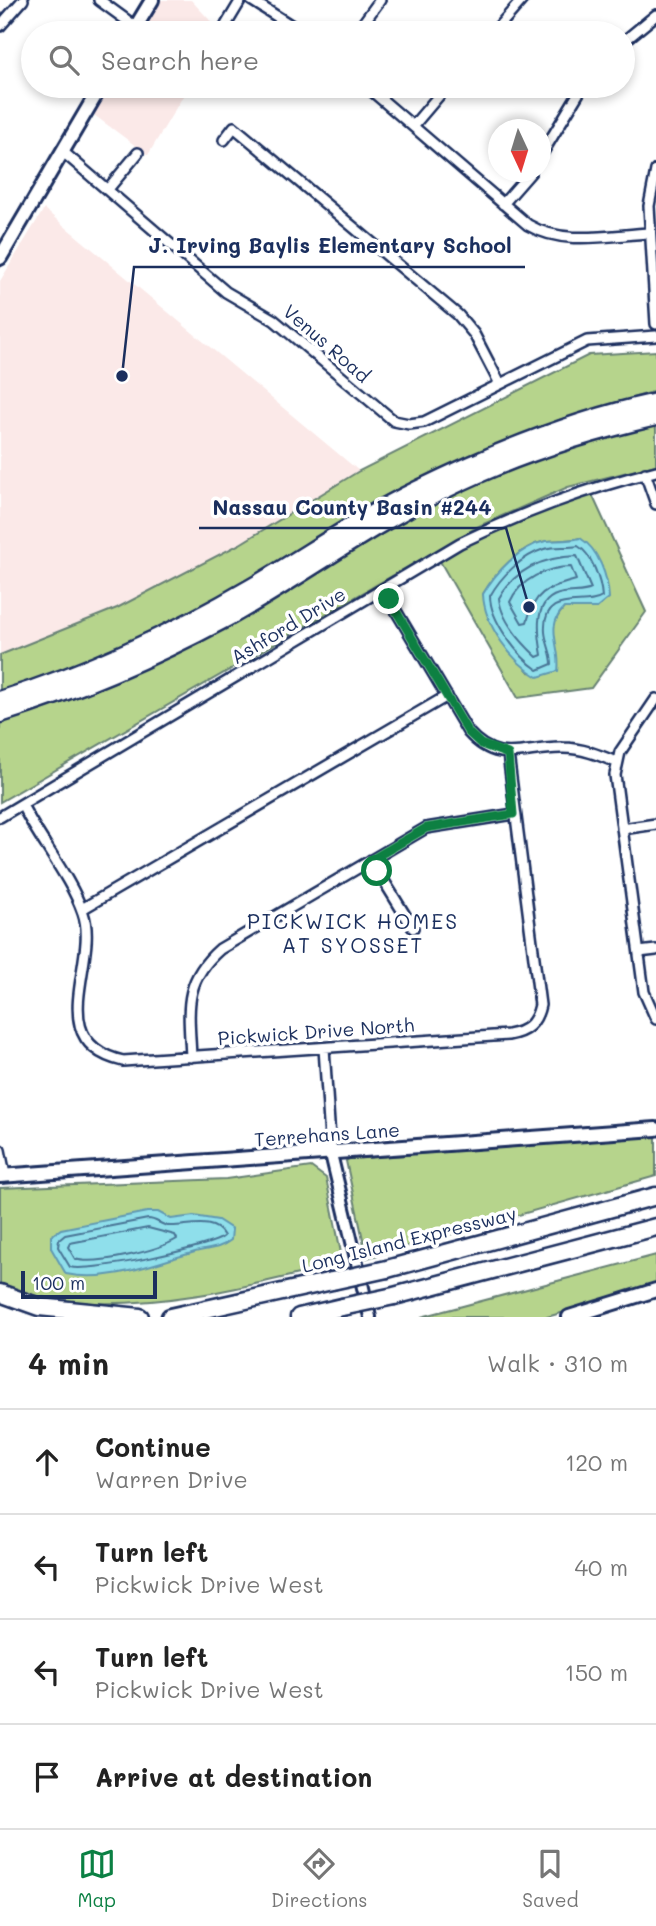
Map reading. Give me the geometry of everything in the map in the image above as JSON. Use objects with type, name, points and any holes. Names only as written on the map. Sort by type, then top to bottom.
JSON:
[{"type":"highway","points":[[0,700],[66,678],[161,637],[254,586],[365,517],[416,490],[557,432],[656,402]]},
{"type":"highway","points":[[0,714],[107,675],[193,635],[442,491],[557,444],[656,417]]},
{"type":"highway","name":"Long Island Expressway","points":[[170,1317],[387,1269],[656,1196]]},
{"type":"highway","points":[[299,1317],[394,1296],[656,1227]]},
{"type":"highway","points":[[0,1293],[39,1307],[140,1317]]},
{"type":"main road","points":[[139,21],[152,0]]},
{"type":"main road","points":[[0,258],[94,98]]},
{"type":"main road","name":"Terrehans Lane","points":[[3,1176],[656,1129]]},
{"type":"main road","points":[[569,1317],[601,1312],[656,1290]]},
{"type":"street","points":[[0,26],[23,0]]},
{"type":"street","points":[[99,0],[124,21]]},
{"type":"street","points":[[229,21],[242,0]]},
{"type":"street","points":[[251,0],[284,21]]},
{"type":"street","points":[[365,21],[380,0]]},
{"type":"street","points":[[504,21],[522,0]]},
{"type":"street","points":[[635,32],[656,15]]},
{"type":"street","points":[[380,98],[528,225],[555,237],[650,233]]},
{"type":"street","points":[[413,126],[437,98]]},
{"type":"street","points":[[551,140],[576,98]]},
{"type":"street","points":[[224,140],[234,128],[458,315],[474,334],[500,384],[587,341],[656,336]]},
{"type":"street","name":"Venus Road","points":[[62,151],[226,292],[274,320],[394,421],[409,424],[424,422],[500,384]]},
{"type":"street","points":[[108,189],[138,153]]},
{"type":"street","points":[[656,170],[650,191],[656,324]]},
{"type":"street","points":[[503,204],[522,182]]},
{"type":"street","name":"Ashford Drive","points":[[0,817],[460,543],[578,491],[656,471]]},
{"type":"street","points":[[645,474],[656,504]]},
{"type":"street","points":[[383,589],[475,739],[489,749],[508,754],[565,748],[587,751],[616,762]]},
{"type":"street","points":[[22,805],[82,909],[447,696]]},
{"type":"street","points":[[656,699],[616,762],[622,829],[644,992],[656,1018]]},
{"type":"street","points":[[191,1057],[188,998],[195,978],[206,961],[220,949],[426,828],[513,814],[508,754]]},
{"type":"street","name":"Pickwick Drive North","points":[[82,909],[87,938],[77,998],[80,1023],[92,1044],[103,1054],[124,1061],[508,1035],[521,1032],[532,1024],[538,1013],[538,987],[513,814]]},
{"type":"street","points":[[622,829],[656,824]]},
{"type":"street","points":[[371,860],[413,928]]},
{"type":"street","points":[[639,952],[656,950]]},
{"type":"street","points":[[324,1048],[331,1154],[370,1317]]},
{"type":"street","points":[[0,1150],[3,1176]]},
{"type":"shaded area","points":[[157,0],[191,0],[211,21],[144,21]]},
{"type":"shaded area","points":[[99,98],[182,98],[148,155],[90,112]]},
{"type":"shaded area","points":[[44,209],[359,471],[240,544],[117,608],[0,655],[0,281]]},
{"type":"green space","points":[[656,351],[656,391],[562,419],[474,455],[241,588],[127,647],[0,693],[0,655],[117,608],[240,544],[359,471],[589,355]]},
{"type":"green space","points":[[656,424],[656,465],[568,487],[479,526],[0,802],[0,721],[91,691],[191,646],[379,532],[513,466]]},
{"type":"green space","points":[[589,488],[646,612],[591,688],[518,698],[437,556]],"holes":[[[580,538],[594,552],[608,589],[597,608],[564,608],[550,629],[529,672],[498,635],[483,594],[509,562],[536,544]]]},
{"type":"green space","points":[[656,1136],[656,1176],[367,1258],[346,1161],[349,1159]]},
{"type":"green space","points":[[311,1167],[326,1178],[343,1263],[201,1295],[128,1303],[58,1300],[0,1287],[0,1188],[226,1179]]},
{"type":"green space","points":[[656,1255],[656,1286],[547,1317],[421,1317]]},
{"type":"water","points":[[580,538],[592,549],[601,565],[609,598],[597,608],[564,608],[558,615],[554,630],[558,671],[538,677],[519,662],[501,642],[488,618],[483,594],[501,569],[527,548],[546,541]]},
{"type":"water","points":[[158,1212],[171,1219],[194,1216],[218,1220],[232,1229],[231,1240],[218,1247],[99,1276],[66,1274],[51,1248],[51,1236],[61,1229]]},
{"type":"place","name":"J. Irving Baylis Elementary School","points":[[122,376]]},
{"type":"place","name":"Nassau County Basin #244","points":[[529,607]]},
{"type":"district","name":"PICKWICK HOMES AT SYOSSET","points":[[353,932]]},
{"type":"route","points":[[377,871],[371,860],[426,828],[455,821],[513,814],[508,754],[481,744],[468,732],[389,599]]}]
